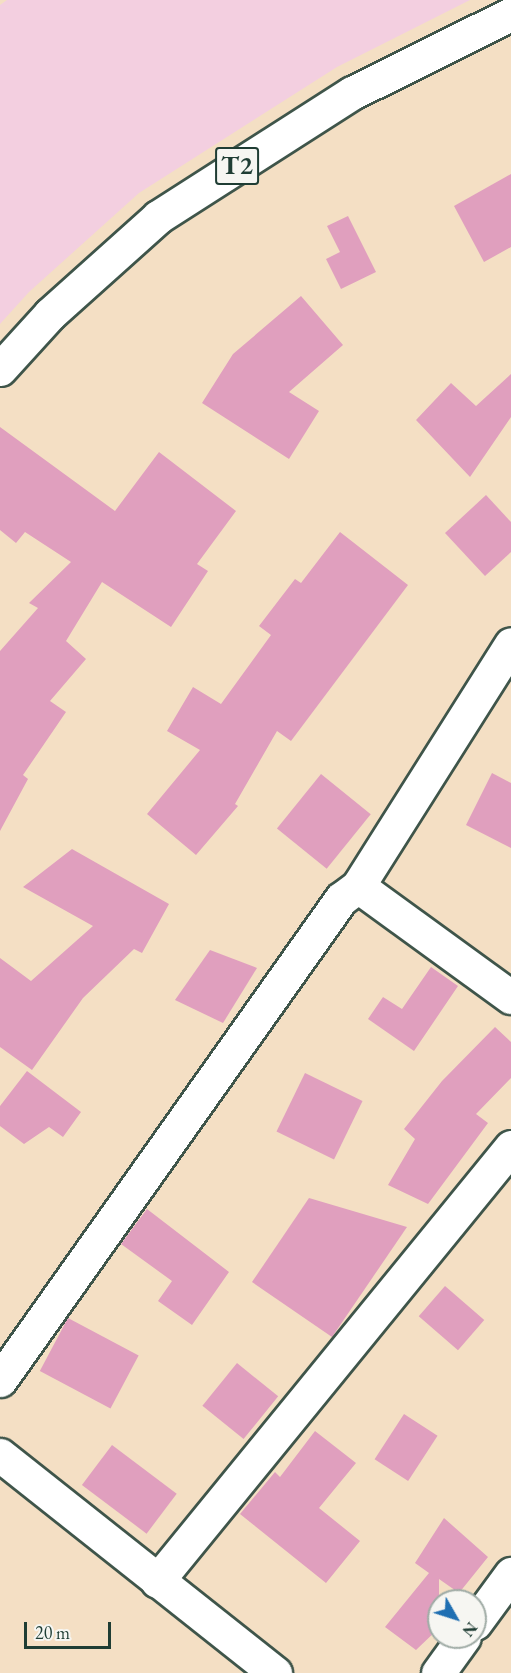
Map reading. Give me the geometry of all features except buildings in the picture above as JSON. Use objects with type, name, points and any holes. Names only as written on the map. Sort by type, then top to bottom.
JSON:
[{"type":"main road","name":"T2","points":[[0,369],[50,314],[158,217],[352,93],[511,14]]},
{"type":"main road","points":[[0,1380],[341,899],[358,886],[511,644]]},
{"type":"main road","points":[[358,886],[511,997]]},
{"type":"main road","points":[[157,1581],[511,1147]]},
{"type":"main road","points":[[0,1455],[275,1673]]},
{"type":"main road","points":[[487,1607],[511,1574]]},
{"type":"main road","points":[[438,1673],[455,1649]]},
{"type":"shaded area","points":[[7,0],[470,0],[337,67],[139,193],[29,292],[0,324],[0,5]]}]
